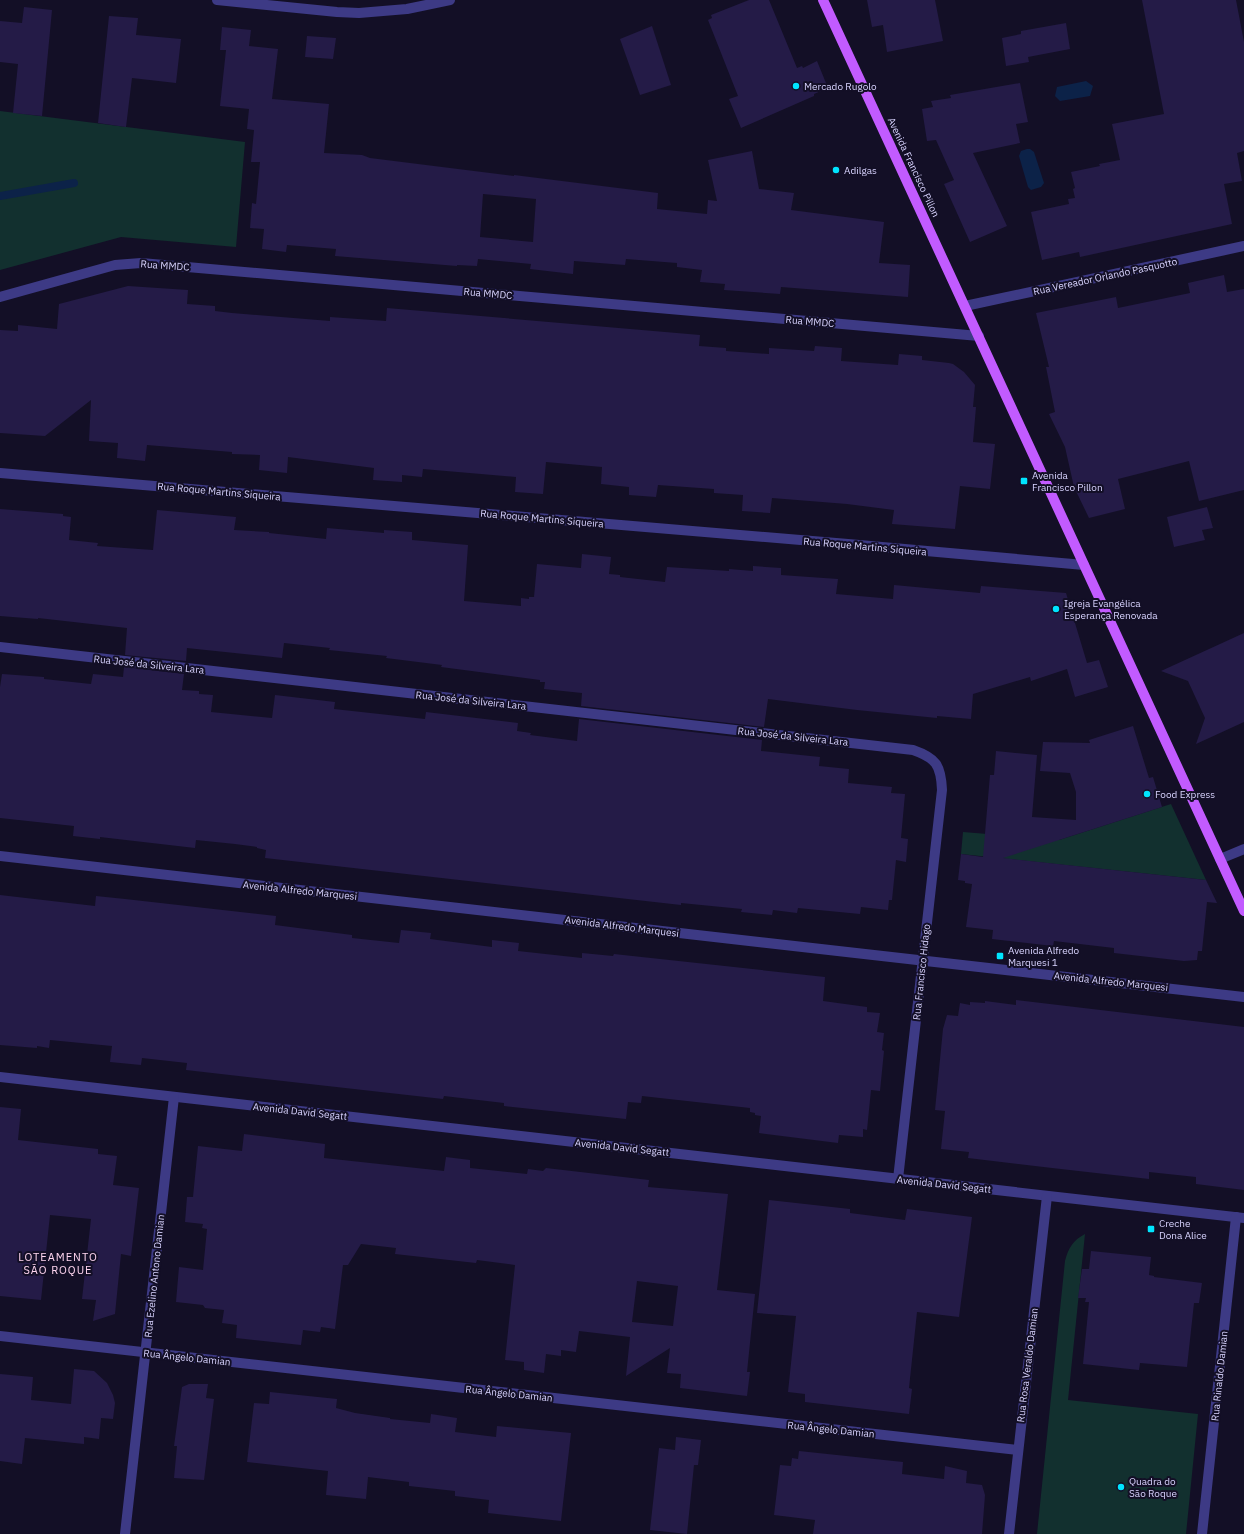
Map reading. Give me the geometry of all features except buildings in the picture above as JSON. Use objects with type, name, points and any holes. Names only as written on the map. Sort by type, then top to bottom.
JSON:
[{"type":"main road","name":"Avenida Francisco Pillon","points":[[823,0],[1244,912]]},
{"type":"street","points":[[217,0],[359,13],[407,9],[450,0]]},
{"type":"street","name":"Rua Vereador Orlando Pasquotto","points":[[965,306],[1244,246]]},
{"type":"street","name":"Rua MMDC","points":[[0,297],[115,265],[142,263],[979,336]]},
{"type":"street","name":"Rua Roque Martins Siqueira","points":[[0,473],[1084,565]]},
{"type":"street","name":"Rua José da Silveira Lara","points":[[0,647],[913,750],[928,755],[937,765]]},
{"type":"street","name":"Rua Francisco Hidago","points":[[898,1179],[942,790],[941,776],[937,765]]},
{"type":"street","points":[[1220,859],[1244,849]]},
{"type":"street","name":"Avenida Alfredo Marquesi","points":[[0,856],[1244,997]]},
{"type":"street","name":"Avenida David Segatt","points":[[0,1077],[1240,1218]]},
{"type":"street","name":"Rua Ezelino Antono Damian","points":[[125,1534],[174,1097]]},
{"type":"street","name":"Rua Rosa Veraldo Damian","points":[[1009,1534],[1047,1196]]},
{"type":"street","name":"Rua Rinaldo Damian","points":[[1202,1534],[1240,1218]]},
{"type":"street","name":"Rua Ângelo Damian","points":[[0,1336],[1018,1450]]},
{"type":"green space","points":[[0,111],[245,142],[236,247],[121,237],[0,270]]},
{"type":"green space","points":[[1171,804],[1206,880],[961,854],[963,832],[1059,840]]},
{"type":"green space","points":[[1085,1234],[1068,1400],[1198,1414],[1186,1534],[1037,1534],[1065,1261],[1072,1245],[1077,1239]]},
{"type":"water","points":[[1086,81],[1093,86],[1090,96],[1060,101],[1055,96],[1057,87]]},
{"type":"water","points":[[1027,149],[1034,152],[1044,183],[1041,187],[1031,190],[1028,187],[1019,156],[1021,151]]},
{"type":"waterway","points":[[0,196],[74,183]]},
{"type":"place","name":"Mercado Rugolo","points":[[796,86]]},
{"type":"place","name":"Adilgas","points":[[836,170]]},
{"type":"place","name":"Avenida Francisco Pillon","points":[[1024,481]]},
{"type":"place","name":"Igreja Evangélica Esperança Renovada","points":[[1056,609]]},
{"type":"place","name":"Food Express","points":[[1147,794]]},
{"type":"place","name":"Avenida Alfredo Marquesi 1","points":[[1000,956]]},
{"type":"place","name":"Creche Dona Alice","points":[[1151,1229]]},
{"type":"place","name":"Quadra do São Roque","points":[[1121,1487]]},
{"type":"district","name":"LOTEAMENTO SÃO ROQUE","points":[[58,1263]]}]
